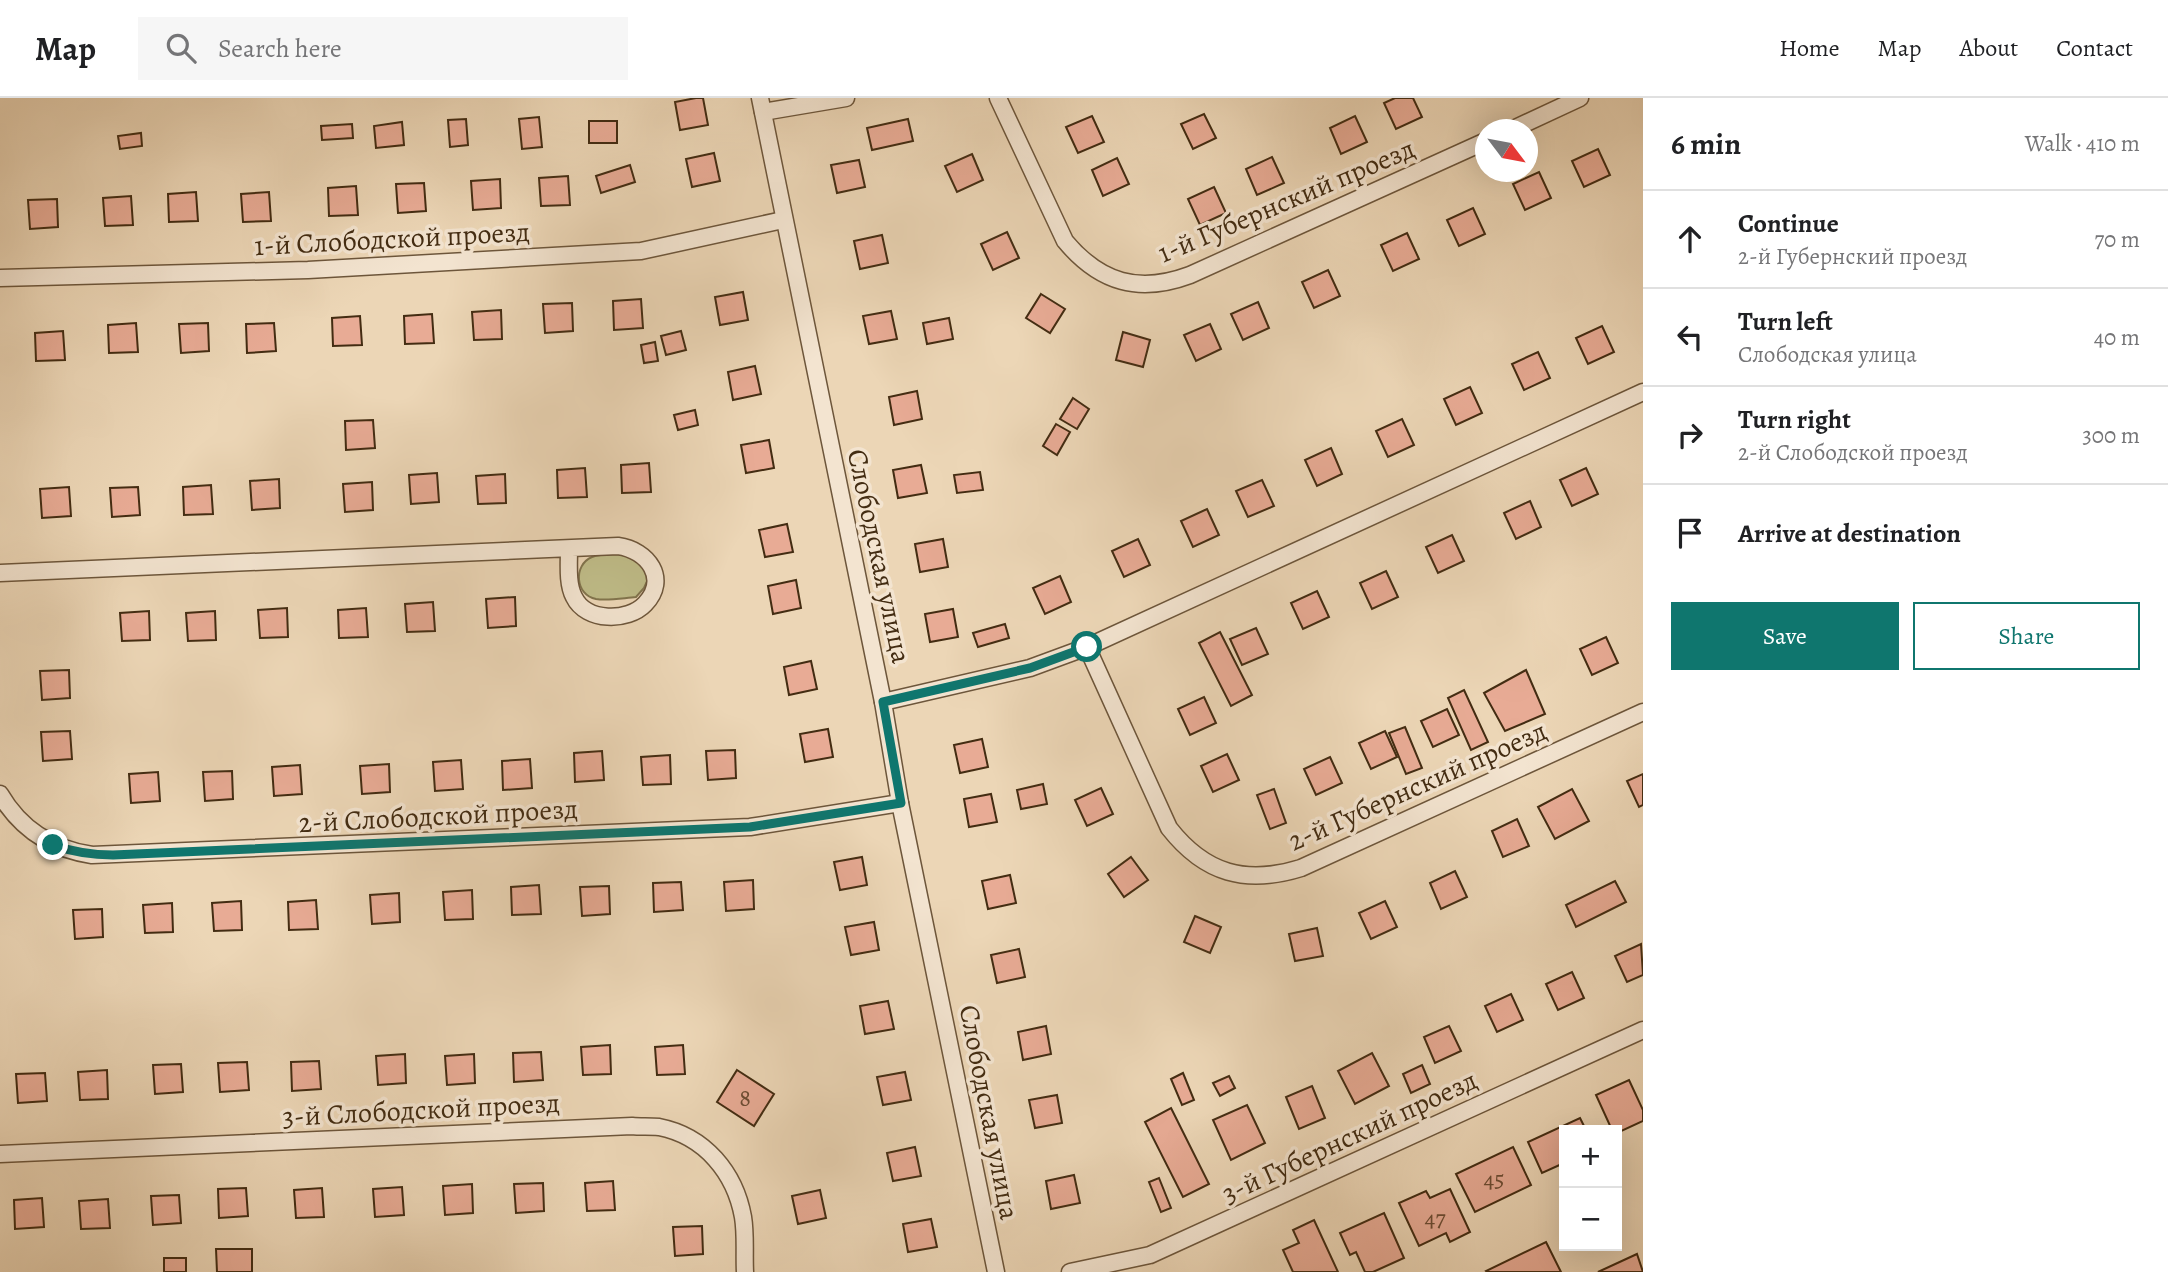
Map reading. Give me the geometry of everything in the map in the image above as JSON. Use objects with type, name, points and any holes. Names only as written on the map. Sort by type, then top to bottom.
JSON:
[{"type":"street","points":[[761,105],[846,98]]},
{"type":"street","name":"1-й Губернский проезд","points":[[998,98],[1065,241],[1078,257],[1093,269],[1131,283],[1151,285],[1190,275],[1475,146]]},
{"type":"street","points":[[1535,119],[1580,98]]},
{"type":"street","name":"Слободская улица","points":[[761,105],[996,1272]]},
{"type":"street","name":"1-й Слободской проезд","points":[[0,278],[308,270],[641,251],[783,220]]},
{"type":"street","points":[[883,702],[1030,668],[1087,647],[1643,392]]},
{"type":"street","points":[[0,573],[569,549],[618,547],[631,548],[643,555],[651,565],[655,578],[647,603],[636,611],[615,616],[594,615],[582,608],[574,598],[570,585],[569,549]]},
{"type":"street","name":"2-й Губернский проезд","points":[[1087,647],[1169,828],[1182,845],[1199,859],[1217,869],[1238,875],[1259,877],[1301,868],[1643,712]]},
{"type":"street","name":"2-й Слободской проезд","points":[[0,794],[20,821],[35,835],[72,852],[92,855],[750,827],[901,803]]},
{"type":"street","name":"3-й Губернский проезд","points":[[1070,1272],[1150,1255],[1643,1030]]},
{"type":"street","name":"3-й Слободской проезд","points":[[0,1154],[659,1127],[684,1135],[707,1150],[725,1170],[737,1194],[743,1220],[745,1272]]},
{"type":"shaded area","points":[[626,554],[638,558],[649,577],[636,597],[601,600],[584,592],[580,586],[579,573],[586,561],[600,555]]},
{"type":"building","points":[[703,98],[708,125],[680,130],[675,102]]},
{"type":"building","points":[[1395,98],[1413,98],[1422,117],[1396,129],[1384,103]]},
{"type":"building","points":[[1204,114],[1216,138],[1193,149],[1181,124]]},
{"type":"building","points":[[1092,116],[1104,142],[1078,153],[1066,127]]},
{"type":"building","points":[[1355,116],[1367,142],[1341,154],[1330,128]]},
{"type":"building","points":[[539,117],[542,147],[522,149],[519,119]]},
{"type":"building","points":[[466,119],[468,145],[450,147],[448,120]]},
{"type":"building","points":[[908,119],[913,141],[872,150],[867,128]]},
{"type":"building","points":[[589,121],[617,121],[617,143],[589,143]]},
{"type":"building","points":[[402,122],[404,145],[376,148],[374,126]]},
{"type":"building","points":[[352,124],[353,138],[322,140],[321,126]]},
{"type":"building","points":[[141,133],[142,146],[120,149],[118,136]]},
{"type":"building","points":[[1598,149],[1610,175],[1584,187],[1572,161]]},
{"type":"building","points":[[714,153],[720,181],[692,187],[686,159]]},
{"type":"building","points":[[972,154],[983,180],[957,192],[945,166]]},
{"type":"building","points":[[1272,157],[1284,183],[1257,195],[1246,169]]},
{"type":"building","points":[[1117,158],[1129,184],[1103,196],[1092,170]]},
{"type":"building","points":[[859,160],[865,187],[837,193],[831,165]]},
{"type":"building","points":[[630,165],[635,182],[601,193],[596,176]]},
{"type":"building","points":[[1538,172],[1551,198],[1525,210],[1513,184],[1538,182]]},
{"type":"building","points":[[568,176],[570,205],[541,206],[539,178]]},
{"type":"building","points":[[500,179],[501,208],[473,210],[471,181]]},
{"type":"building","points":[[424,183],[426,211],[398,213],[396,184]]},
{"type":"building","points":[[356,186],[358,215],[329,216],[328,188]]},
{"type":"building","points":[[1214,187],[1226,213],[1200,225],[1188,199]]},
{"type":"building","points":[[196,192],[198,221],[169,222],[168,194]]},
{"type":"building","points":[[269,192],[271,221],[243,222],[241,194]]},
{"type":"building","points":[[131,196],[133,225],[105,226],[103,198]]},
{"type":"building","points":[[57,199],[58,227],[30,229],[28,200]]},
{"type":"building","points":[[1473,208],[1485,234],[1459,246],[1447,220]]},
{"type":"building","points":[[1007,232],[1019,258],[993,270],[981,244]]},
{"type":"building","points":[[1407,233],[1419,259],[1393,271],[1381,245]]},
{"type":"building","points":[[882,235],[888,263],[860,269],[854,241]]},
{"type":"building","points":[[1328,270],[1340,296],[1314,308],[1302,282]]},
{"type":"building","points":[[743,292],[748,320],[720,325],[715,297]]},
{"type":"building","points":[[1041,294],[1065,309],[1050,333],[1026,318]]},
{"type":"building","points":[[641,299],[643,328],[614,330],[613,301]]},
{"type":"building","points":[[1258,302],[1269,328],[1243,340],[1231,314]]},
{"type":"building","points":[[572,303],[573,331],[545,333],[543,304]]},
{"type":"building","points":[[501,310],[502,339],[474,340],[472,312]]},
{"type":"building","points":[[891,311],[897,339],[869,344],[863,316]]},
{"type":"building","points":[[432,314],[434,343],[405,344],[404,316]]},
{"type":"building","points":[[360,316],[362,345],[333,346],[332,318]]},
{"type":"building","points":[[949,318],[953,339],[927,344],[923,323]]},
{"type":"building","points":[[136,323],[138,352],[109,353],[108,325]]},
{"type":"building","points":[[208,323],[209,351],[181,353],[179,324]]},
{"type":"building","points":[[274,323],[276,351],[247,353],[246,324]]},
{"type":"building","points":[[1210,324],[1221,349],[1196,361],[1184,335]]},
{"type":"building","points":[[1602,326],[1614,352],[1588,364],[1576,338]]},
{"type":"building","points":[[63,331],[65,360],[36,361],[35,333]]},
{"type":"building","points":[[681,331],[686,350],[666,355],[661,336]]},
{"type":"building","points":[[1123,332],[1150,340],[1143,367],[1116,360]]},
{"type":"building","points":[[655,342],[658,361],[644,363],[641,345]]},
{"type":"building","points":[[1538,352],[1550,378],[1524,390],[1512,364]]},
{"type":"building","points":[[755,366],[761,394],[733,400],[728,372]]},
{"type":"building","points":[[1470,387],[1482,413],[1456,425],[1444,399]]},
{"type":"building","points":[[917,391],[922,419],[894,425],[889,397]]},
{"type":"building","points":[[1073,398],[1089,409],[1077,429],[1060,419]]},
{"type":"building","points":[[695,410],[698,425],[678,430],[674,415]]},
{"type":"building","points":[[1402,419],[1414,445],[1388,457],[1376,431]]},
{"type":"building","points":[[373,420],[375,448],[346,450],[345,421]]},
{"type":"building","points":[[1056,424],[1070,432],[1057,455],[1043,446]]},
{"type":"building","points":[[769,440],[774,468],[746,473],[741,445]]},
{"type":"building","points":[[1331,448],[1342,474],[1317,486],[1305,460]]},
{"type":"building","points":[[649,463],[651,492],[622,493],[621,465]]},
{"type":"building","points":[[921,465],[927,493],[898,498],[893,470]]},
{"type":"building","points":[[585,468],[587,497],[558,498],[557,470]]},
{"type":"building","points":[[1586,468],[1598,494],[1572,506],[1560,480]]},
{"type":"building","points":[[980,472],[983,490],[957,493],[954,475]]},
{"type":"building","points":[[437,473],[439,502],[411,504],[409,475]]},
{"type":"building","points":[[505,474],[506,503],[478,504],[476,476]]},
{"type":"building","points":[[279,479],[280,508],[252,510],[250,481]]},
{"type":"building","points":[[1262,480],[1274,506],[1248,517],[1236,491]]},
{"type":"building","points":[[372,482],[373,510],[345,512],[343,484]]},
{"type":"building","points":[[211,485],[213,514],[184,515],[183,487]]},
{"type":"building","points":[[69,487],[71,516],[42,518],[40,489]]},
{"type":"building","points":[[138,487],[140,515],[112,517],[110,488]]},
{"type":"building","points":[[1530,501],[1541,527],[1516,539],[1504,513]]},
{"type":"building","points":[[1207,509],[1219,535],[1193,547],[1181,521]]},
{"type":"building","points":[[787,524],[793,552],[765,557],[759,530]]},
{"type":"building","points":[[1452,535],[1464,561],[1438,573],[1426,547]]},
{"type":"building","points":[[943,539],[948,567],[920,572],[915,544]]},
{"type":"building","points":[[1138,539],[1150,565],[1124,577],[1112,551]]},
{"type":"building","points":[[1386,571],[1398,597],[1372,609],[1360,583]]},
{"type":"building","points":[[1060,576],[1071,602],[1045,614],[1033,588]]},
{"type":"building","points":[[796,580],[801,608],[773,614],[768,586]]},
{"type":"building","points":[[1317,591],[1329,617],[1303,629],[1291,603]]},
{"type":"building","points":[[515,597],[516,626],[488,628],[486,599]]},
{"type":"building","points":[[433,602],[435,631],[407,632],[405,604]]},
{"type":"building","points":[[287,608],[288,637],[260,638],[258,610]]},
{"type":"building","points":[[366,608],[368,637],[339,638],[338,610]]},
{"type":"building","points":[[953,609],[958,637],[930,642],[925,614]]},
{"type":"building","points":[[149,611],[150,640],[122,641],[120,613]]},
{"type":"building","points":[[215,611],[216,640],[188,641],[186,613]]},
{"type":"building","points":[[1005,624],[1009,638],[978,647],[973,633]]},
{"type":"building","points":[[1256,628],[1268,654],[1242,665],[1230,639]]},
{"type":"building","points":[[1220,632],[1252,695],[1231,706],[1199,643]]},
{"type":"building","points":[[1606,637],[1618,663],[1592,675],[1580,649]]},
{"type":"building","points":[[811,661],[817,689],[789,695],[784,667]]},
{"type":"building","points":[[69,670],[70,698],[42,700],[40,671]]},
{"type":"building","points":[[1526,670],[1545,714],[1505,731],[1484,693]]},
{"type":"building","points":[[1464,690],[1488,742],[1471,750],[1448,698]]},
{"type":"building","points":[[1204,697],[1216,723],[1190,735],[1178,709]]},
{"type":"building","points":[[1447,709],[1459,735],[1433,747],[1421,721]]},
{"type":"building","points":[[1405,727],[1422,768],[1406,774],[1389,733]]},
{"type":"building","points":[[828,729],[833,757],[805,762],[800,734]]},
{"type":"building","points":[[70,731],[72,759],[43,761],[41,732]]},
{"type":"building","points":[[1385,731],[1397,757],[1371,769],[1359,743]]},
{"type":"building","points":[[982,739],[988,767],[960,773],[954,745]]},
{"type":"building","points":[[735,750],[736,778],[708,780],[706,751]]},
{"type":"building","points":[[602,751],[604,780],[575,782],[574,753]]},
{"type":"building","points":[[1227,754],[1239,780],[1213,792],[1201,766]]},
{"type":"building","points":[[670,755],[671,784],[643,785],[641,757]]},
{"type":"building","points":[[1330,757],[1342,783],[1316,795],[1304,769]]},
{"type":"building","points":[[530,759],[532,788],[503,790],[502,761]]},
{"type":"building","points":[[461,760],[463,789],[435,791],[433,762]]},
{"type":"building","points":[[389,764],[390,792],[362,794],[360,766]]},
{"type":"building","points":[[300,765],[302,794],[274,796],[272,767]]},
{"type":"building","points":[[232,771],[233,799],[205,801],[203,772]]},
{"type":"building","points":[[158,772],[160,801],[131,803],[129,774]]},
{"type":"building","points":[[1643,774],[1643,805],[1639,807],[1627,781]]},
{"type":"building","points":[[1043,784],[1047,804],[1021,809],[1017,790]]},
{"type":"building","points":[[1101,788],[1113,814],[1087,826],[1075,800]]},
{"type":"building","points":[[1274,789],[1286,823],[1270,829],[1257,795]]},
{"type":"building","points":[[1572,789],[1589,821],[1555,839],[1538,807]]},
{"type":"building","points":[[991,794],[997,822],[969,827],[964,799]]},
{"type":"building","points":[[1517,819],[1529,846],[1503,857],[1492,831]]},
{"type":"building","points":[[862,857],[867,885],[840,890],[834,862]]},
{"type":"building","points":[[1131,857],[1148,880],[1124,897],[1108,874]]},
{"type":"building","points":[[1455,871],[1467,897],[1441,909],[1430,883]]},
{"type":"building","points":[[1010,875],[1016,903],[988,909],[982,881]]},
{"type":"building","points":[[753,880],[754,909],[726,911],[724,882]]},
{"type":"building","points":[[1615,881],[1626,902],[1576,927],[1566,905]]},
{"type":"building","points":[[681,882],[683,910],[654,912],[653,883]]},
{"type":"building","points":[[539,885],[541,914],[512,915],[511,887]]},
{"type":"building","points":[[609,886],[610,914],[582,916],[580,887]]},
{"type":"building","points":[[472,890],[473,919],[445,920],[443,892]]},
{"type":"building","points":[[399,893],[400,922],[372,924],[370,895]]},
{"type":"building","points":[[316,900],[318,929],[289,930],[288,902]]},
{"type":"building","points":[[241,901],[242,930],[214,931],[212,903]]},
{"type":"building","points":[[1385,901],[1397,927],[1371,939],[1359,913]]},
{"type":"building","points":[[172,903],[173,932],[145,933],[143,905]]},
{"type":"building","points":[[102,909],[103,937],[75,939],[73,910]]},
{"type":"building","points":[[1195,916],[1221,927],[1210,953],[1184,942]]},
{"type":"building","points":[[874,922],[879,950],[851,955],[845,927]]},
{"type":"building","points":[[1317,928],[1323,956],[1295,961],[1289,934]]},
{"type":"building","points":[[1641,944],[1643,975],[1627,982],[1615,956]]},
{"type":"building","points":[[1019,949],[1025,977],[997,983],[991,955]]},
{"type":"building","points":[[1572,972],[1584,998],[1558,1010],[1546,984]]},
{"type":"building","points":[[1511,994],[1523,1020],[1497,1032],[1485,1006]]},
{"type":"building","points":[[888,1001],[894,1029],[865,1034],[860,1006]]},
{"type":"building","points":[[1046,1026],[1051,1054],[1023,1060],[1018,1032]]},
{"type":"building","points":[[1449,1026],[1461,1051],[1435,1063],[1424,1037]]},
{"type":"building","points":[[610,1045],[611,1074],[583,1075],[581,1047]]},
{"type":"building","points":[[683,1045],[685,1074],[657,1075],[655,1047]]},
{"type":"building","points":[[541,1052],[543,1080],[514,1082],[513,1053]]},
{"type":"building","points":[[1372,1053],[1389,1086],[1355,1104],[1338,1071]]},
{"type":"building","points":[[405,1054],[406,1083],[378,1085],[376,1056]]},
{"type":"building","points":[[474,1054],[475,1083],[447,1085],[445,1056]]},
{"type":"building","points":[[319,1061],[321,1089],[292,1091],[291,1062]]},
{"type":"building","points":[[247,1062],[249,1090],[220,1092],[218,1063]]},
{"type":"building","points":[[181,1064],[183,1092],[155,1094],[153,1065]]},
{"type":"building","points":[[1422,1065],[1430,1084],[1411,1093],[1403,1074]]},
{"type":"building","points":[[107,1070],[108,1099],[80,1100],[78,1072]]},
{"type":"building","points":[[737,1070],[774,1094],[754,1126],[717,1102]]},
{"type":"building","points":[[905,1072],[911,1100],[883,1105],[877,1077]]},
{"type":"building","points":[[45,1073],[47,1101],[18,1103],[16,1074]]},
{"type":"building","points":[[1183,1073],[1194,1100],[1182,1105],[1171,1079]]},
{"type":"building","points":[[1229,1076],[1235,1088],[1220,1096],[1213,1083]]},
{"type":"building","points":[[1629,1080],[1643,1110],[1643,1121],[1622,1131],[1622,1125],[1610,1125],[1596,1095]]},
{"type":"building","points":[[1312,1086],[1325,1118],[1299,1129],[1286,1097]]},
{"type":"building","points":[[1057,1095],[1062,1123],[1035,1128],[1029,1100]]},
{"type":"building","points":[[1247,1105],[1265,1143],[1231,1160],[1213,1120]]},
{"type":"building","points":[[1171,1108],[1209,1184],[1183,1197],[1145,1122]]},
{"type":"building","points":[[1580,1118],[1584,1125],[1565,1125]]},
{"type":"building","points":[[1559,1128],[1559,1165],[1542,1173],[1528,1142]]},
{"type":"building","points":[[915,1147],[921,1176],[893,1181],[887,1153]]},
{"type":"building","points":[[1513,1147],[1531,1185],[1475,1212],[1456,1174]]},
{"type":"building","points":[[1074,1175],[1080,1203],[1051,1209],[1046,1181]]},
{"type":"building","points":[[1159,1178],[1171,1208],[1161,1212],[1149,1182]]},
{"type":"building","points":[[613,1181],[615,1210],[587,1211],[585,1183]]},
{"type":"building","points":[[543,1183],[544,1211],[516,1213],[514,1184]]},
{"type":"building","points":[[472,1184],[473,1213],[445,1215],[443,1186]]},
{"type":"building","points":[[402,1187],[404,1215],[375,1217],[373,1189]]},
{"type":"building","points":[[246,1188],[248,1216],[219,1218],[218,1189]]},
{"type":"building","points":[[322,1188],[324,1217],[296,1218],[294,1190]]},
{"type":"building","points":[[1450,1189],[1470,1232],[1450,1242],[1446,1233],[1419,1246],[1399,1203],[1426,1191],[1430,1198]]},
{"type":"building","points":[[820,1190],[826,1218],[798,1224],[792,1196]]},
{"type":"building","points":[[179,1195],[181,1223],[153,1225],[151,1196]]},
{"type":"building","points":[[42,1198],[44,1227],[15,1229],[14,1200]]},
{"type":"building","points":[[108,1199],[110,1228],[81,1229],[79,1201]]},
{"type":"building","points":[[1384,1213],[1404,1258],[1373,1272],[1365,1272],[1356,1252],[1350,1255],[1340,1233]]},
{"type":"building","points":[[931,1219],[937,1247],[908,1252],[903,1224]]},
{"type":"building","points":[[1314,1220],[1338,1272],[1293,1272],[1283,1250],[1299,1243],[1293,1230]]},
{"type":"building","points":[[702,1226],[703,1254],[675,1256],[673,1227]]},
{"type":"building","points":[[1546,1242],[1561,1272],[1486,1271]]},
{"type":"building","points":[[216,1249],[252,1249],[252,1272],[217,1272]]},
{"type":"building","points":[[1637,1254],[1643,1272],[1598,1272]]},
{"type":"building","points":[[164,1258],[186,1258],[186,1272],[164,1272]]},
{"type":"route","points":[[53,845],[72,852],[113,855],[750,827],[901,803],[883,702],[1030,668],[1087,647]]}]
